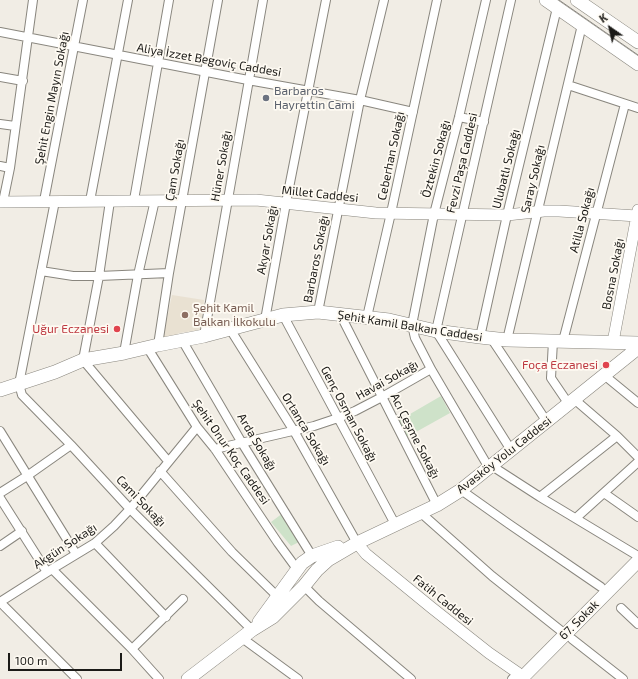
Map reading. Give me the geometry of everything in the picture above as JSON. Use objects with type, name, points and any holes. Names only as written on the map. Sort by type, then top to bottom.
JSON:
[{"type":"main road","points":[[546,0],[638,64]]},
{"type":"main road","points":[[577,0],[638,42]]},
{"type":"main road","name":"Şehit Kamil Balkan Caddesi","points":[[0,390],[55,372],[83,360],[204,336],[283,315],[318,312],[367,317],[436,331],[486,338],[507,340],[638,343]]},
{"type":"main road","name":"Avasköy Yolu Caddesi","points":[[188,679],[247,634],[272,618],[328,560],[357,543],[437,505],[461,490],[638,348]]},
{"type":"main road","name":"Avasköy Yolu Caddesi","points":[[247,634],[278,597],[301,566],[345,544],[357,543]]},
{"type":"main road","name":"67. Sokak","points":[[533,679],[568,637],[638,561]]},
{"type":"main road","points":[[304,586],[300,586],[293,578],[301,566],[310,568],[312,575]]},
{"type":"main road","name":"67. Sokak","points":[[517,677],[568,637],[638,572]]},
{"type":"street","points":[[2,202],[10,168],[33,0]]},
{"type":"street","name":"Şehit Engin Mayın Sokağı","points":[[19,384],[41,272],[49,201],[83,0]]},
{"type":"street","points":[[90,201],[128,0]]},
{"type":"street","points":[[134,200],[169,0]]},
{"type":"street","name":"Çam Sokağı","points":[[152,346],[169,273],[218,0]]},
{"type":"street","name":"Hüner Sokağı","points":[[204,336],[263,0]]},
{"type":"street","name":"Akyar Sokağı","points":[[265,320],[286,203],[326,0]]},
{"type":"street","name":"Barbaros Sokağı","points":[[318,312],[360,100],[384,0]]},
{"type":"street","name":"Ceberhan Sokağı","points":[[367,317],[438,0]]},
{"type":"street","name":"Öztekin Sokağı","points":[[412,325],[434,214],[459,117],[486,0]]},
{"type":"street","name":"Fevzi Paşa Caddesi","points":[[436,331],[511,0]]},
{"type":"street","name":"Ulubatlı Sokağı","points":[[486,338],[507,215],[557,8]]},
{"type":"street","name":"Saray Sokağı","points":[[507,340],[582,25]]},
{"type":"street","name":"Aliya İzzet Begoviç Caddesi","points":[[0,32],[205,72],[360,100],[413,112]]},
{"type":"street","points":[[0,77],[23,81]]},
{"type":"street","points":[[568,85],[638,108]]},
{"type":"street","name":"Atilla Sokağı","points":[[626,104],[596,213],[558,341],[551,378],[571,401],[617,436],[638,458]]},
{"type":"street","points":[[459,117],[484,122]]},
{"type":"street","points":[[0,124],[16,126]]},
{"type":"street","points":[[0,166],[10,168]]},
{"type":"street","points":[[124,353],[138,275],[155,200]]},
{"type":"street","name":"Millet Caddesi","points":[[2,202],[256,200],[391,213],[463,215],[507,215],[538,213],[544,211],[638,213]]},
{"type":"street","points":[[110,201],[99,276],[83,360],[168,461]]},
{"type":"street","name":"Bosna Sokağı","points":[[613,342],[638,213]]},
{"type":"street","points":[[41,272],[72,276],[169,273]]},
{"type":"street","name":"Acı Çeşme Sokağı","points":[[340,314],[437,505]]},
{"type":"street","name":"Genç Osman Sokağı","points":[[283,315],[395,524]]},
{"type":"street","points":[[412,325],[415,338],[432,369],[491,467],[638,556]]},
{"type":"street","name":"Ortanca Sokağı","points":[[230,329],[294,431],[357,543]]},
{"type":"street","points":[[436,331],[511,450]]},
{"type":"street","points":[[486,338],[547,422]]},
{"type":"street","name":"Arda Sokağı","points":[[182,340],[242,443],[301,566]]},
{"type":"street","name":"Şehit Onur Koç Caddesi","points":[[152,346],[197,427],[215,449],[278,543],[301,566]]},
{"type":"street","name":"Havai Sokağı","points":[[215,449],[314,426],[338,418],[382,397],[432,369]]},
{"type":"street","points":[[604,375],[638,403]]},
{"type":"street","name":"Cami Sokağı","points":[[19,384],[22,395],[247,634],[298,679]]},
{"type":"street","name":"Akgün Sokağı","points":[[0,602],[95,543],[130,509],[197,427]]},
{"type":"street","points":[[0,431],[76,554]]},
{"type":"street","points":[[540,497],[617,436]]},
{"type":"street","points":[[0,493],[71,446]]},
{"type":"street","points":[[576,518],[638,462]]},
{"type":"street","points":[[160,472],[232,552],[278,597]]},
{"type":"street","points":[[461,490],[601,588]]},
{"type":"street","points":[[604,493],[638,517]]},
{"type":"street","points":[[0,498],[50,570],[132,649],[159,679]]},
{"type":"street","points":[[421,513],[492,576],[623,679]]},
{"type":"street","points":[[0,546],[22,531]]},
{"type":"street","points":[[95,543],[166,617]]},
{"type":"street","name":"Fatih Caddesi","points":[[357,543],[366,554],[517,677]]},
{"type":"street","points":[[304,586],[319,601],[411,679]]},
{"type":"street","points":[[132,649],[183,599]]},
{"type":"street","points":[[0,602],[77,679]]},
{"type":"street","points":[[621,608],[638,624]]},
{"type":"shaded area","name":"Şehit Kamil Balkan İlkokulu","points":[[172,295],[204,300],[201,330],[163,337]]},
{"type":"green space","points":[[441,396],[450,413],[407,437],[398,421]]},
{"type":"green space","points":[[283,513],[301,541],[291,546],[271,522]]},
{"type":"tram line","points":[[559,0],[638,55]]},
{"type":"place","name":"Barbaros Hayrettin Cami","points":[[266,98]]},
{"type":"place","name":"Şehit Kamil Balkan İlkokulu","points":[[185,315]]},
{"type":"place","name":"Uğur Eczanesi","points":[[117,329]]},
{"type":"place","name":"Foça Eczanesi","points":[[606,365]]}]
